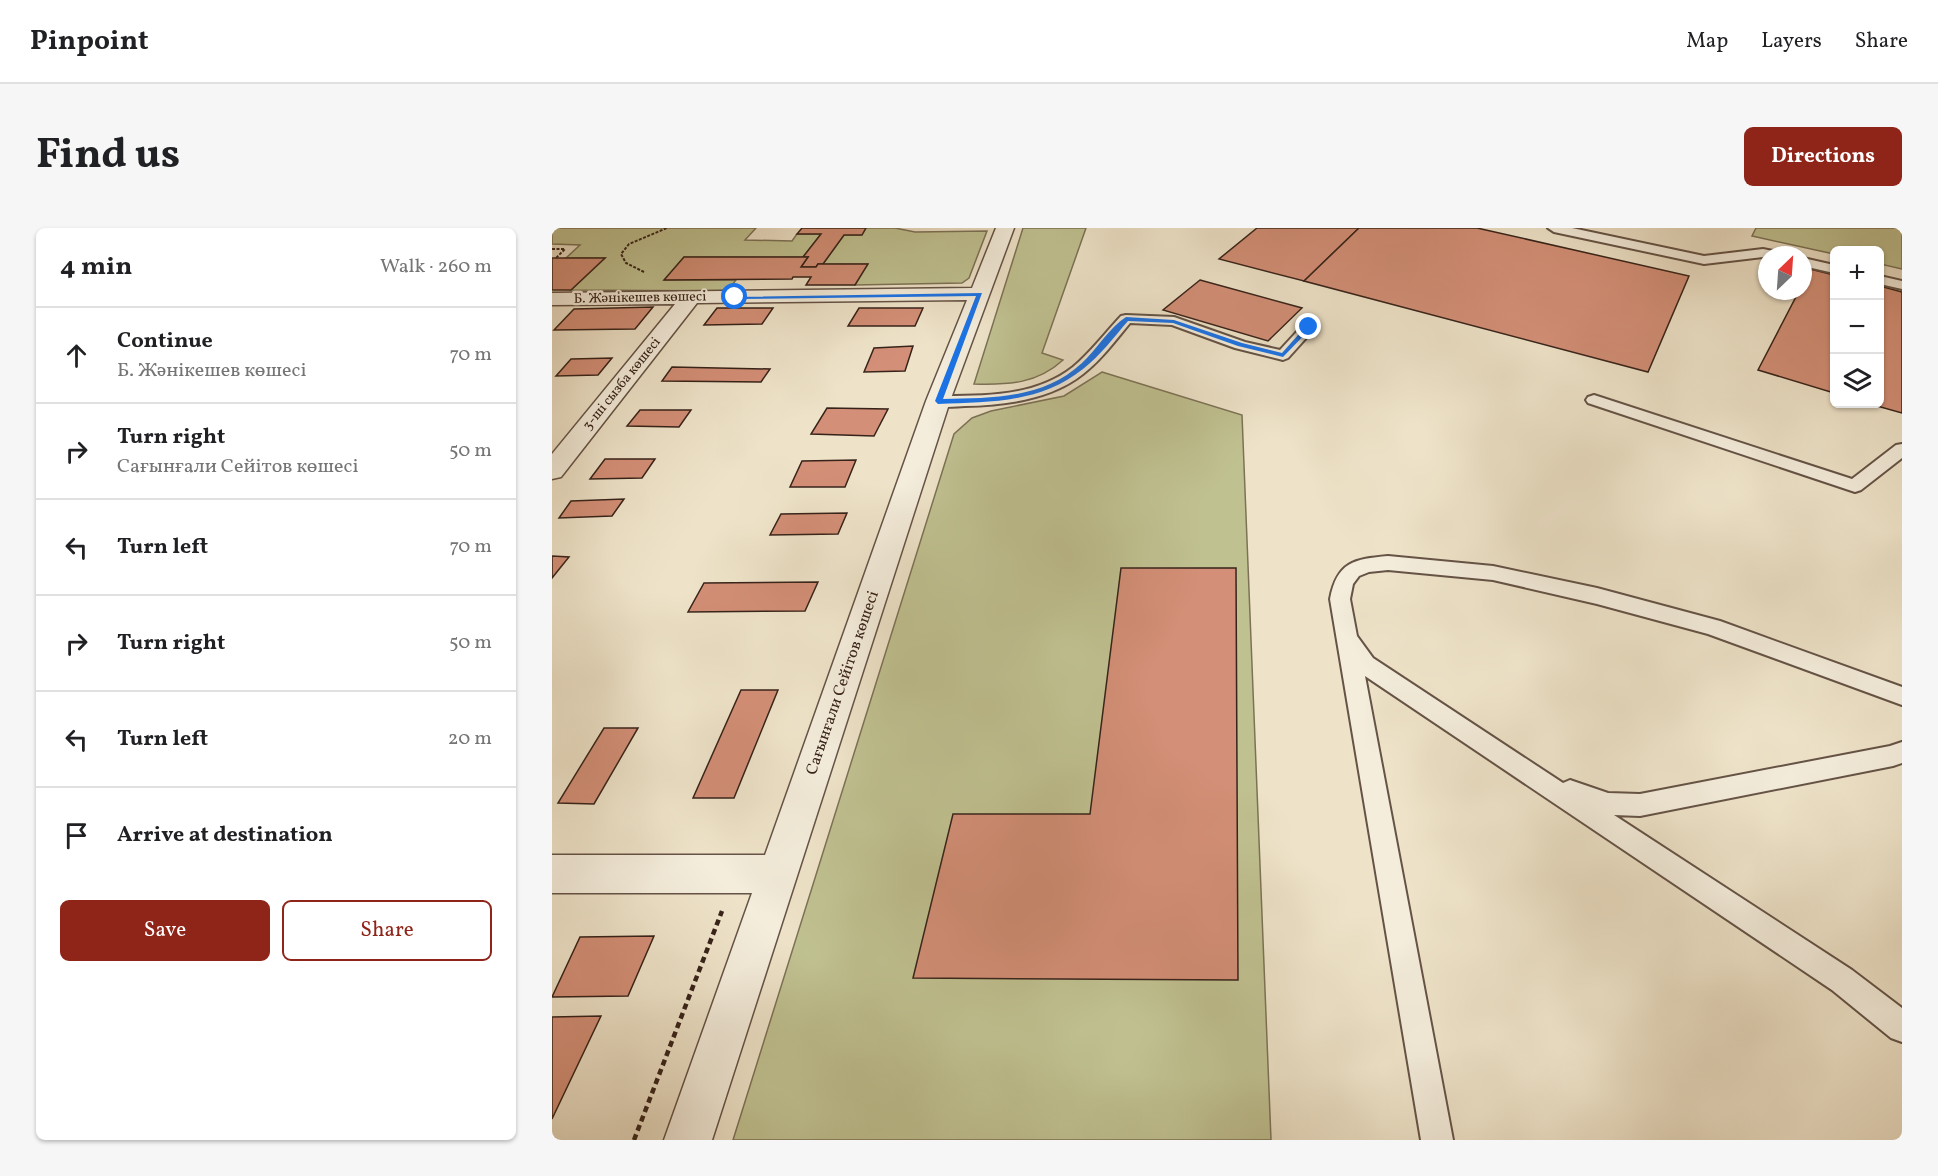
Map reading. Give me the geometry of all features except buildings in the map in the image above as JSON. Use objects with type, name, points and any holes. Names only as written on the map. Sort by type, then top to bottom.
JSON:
[{"type":"street","name":"Сағынғали Сейітов көшесі","points":[[688,1140],[938,401],[1005,228]]},
{"type":"street","name":"Б. Жәнікешев көшесі","points":[[552,299],[980,294]]},
{"type":"street","name":"3-ші сызба көшесі","points":[[552,471],[691,297]]},
{"type":"street","points":[[552,874],[778,874]]},
{"type":"lane","points":[[1554,228],[1704,260],[1758,254]]},
{"type":"lane","points":[[1812,264],[1830,268]]},
{"type":"lane","points":[[1884,281],[1902,285]]},
{"type":"lane","points":[[938,401],[1000,400],[1029,395],[1054,385],[1083,366],[1126,319],[1174,321],[1240,345],[1283,355],[1309,327]]},
{"type":"lane","points":[[1594,400],[1855,486],[1902,449]]},
{"type":"lane","points":[[1437,1140],[1340,599],[1343,582],[1352,571],[1366,565],[1388,563],[1493,573],[1597,596],[1712,627],[1902,696]]},
{"type":"lane","points":[[1346,636],[1365,664],[1379,675],[1842,980],[1902,1026]]},
{"type":"lane","points":[[1532,776],[1608,804],[1640,805],[1893,756],[1902,752]]},
{"type":"path","points":[[648,298],[653,290],[651,281],[642,271],[623,260],[622,249],[629,243],[667,228]]},
{"type":"path","points":[[552,249],[565,249],[556,258]]},
{"type":"green space","points":[[552,228],[756,228],[745,240],[792,241],[797,234],[821,234],[803,257],[684,257],[665,280],[736,280],[727,291],[571,290],[605,258],[566,258],[580,245],[552,244]]},
{"type":"green space","points":[[866,228],[895,228],[915,232],[987,231],[969,278],[962,283],[855,285],[867,264],[823,264],[844,235],[861,235]]},
{"type":"green space","points":[[1023,228],[1086,228],[1042,353],[1063,360],[1043,374],[1022,381],[974,384]]},
{"type":"green space","points":[[1756,228],[1902,228],[1902,269],[1884,265],[1884,246],[1830,246],[1830,253],[1812,249],[1812,246],[1798,246],[1752,236]]},
{"type":"green space","points":[[1102,372],[1242,415],[1271,1140],[733,1140],[954,434],[972,418],[991,411],[1064,396]]},
{"type":"route","points":[[735,297],[980,294],[938,401],[1000,400],[1029,395],[1054,385],[1083,366],[1126,319],[1174,321],[1240,345],[1283,355],[1309,327]]}]
